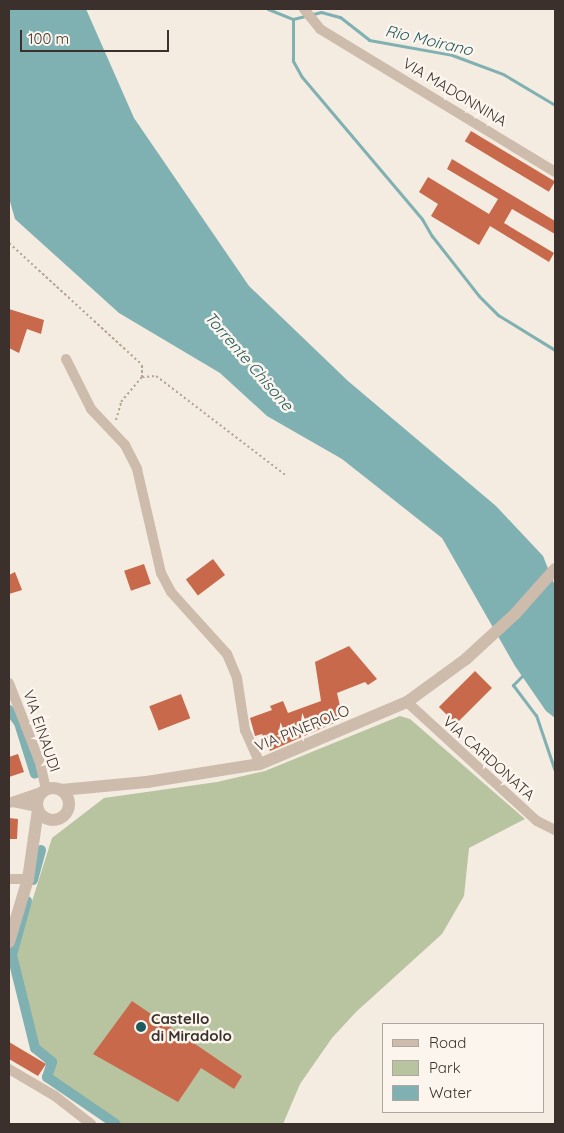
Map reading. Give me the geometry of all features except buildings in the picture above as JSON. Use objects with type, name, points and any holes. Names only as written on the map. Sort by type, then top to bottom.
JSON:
[{"type":"street","name":"VIA MADONNINA","points":[[304,9],[314,22],[555,172]]},
{"type":"street","points":[[66,358],[91,409],[119,440],[137,469],[161,573],[171,592],[227,654],[237,678],[246,730],[260,764]]},
{"type":"street","name":"VIA PINEROLO","points":[[61,790],[102,787],[260,764],[407,702],[466,659],[515,614],[555,569]]},
{"type":"street","name":"VIA EINAUDI","points":[[9,683],[40,763],[45,791]]},
{"type":"street","name":"VIA CARDONATA","points":[[407,702],[537,821],[555,830]]},
{"type":"street","name":"VIA PINEROLO","points":[[67,813],[79,801],[102,787]]},
{"type":"street","points":[[11,802],[45,791],[61,790],[68,798],[67,813],[54,820],[35,844]]},
{"type":"street","points":[[9,942],[28,879],[35,844],[38,809],[45,791]]},
{"type":"street","points":[[11,802],[38,809],[44,818],[54,820]]},
{"type":"street","points":[[9,879],[28,879]]},
{"type":"street","points":[[9,1069],[55,1096],[91,1124]]},
{"type":"path","points":[[9,243],[142,365],[142,377],[121,402],[116,419],[119,440]]},
{"type":"path","points":[[142,377],[156,376],[167,382],[286,476]]},
{"type":"green space","name":"Castello di Miradolo","points":[[400,716],[410,719],[525,819],[469,848],[464,896],[442,934],[356,1012],[332,1038],[300,1084],[283,1124],[115,1124],[51,1079],[35,1035],[15,955],[52,838],[104,798],[217,782],[265,771]]},
{"type":"water","name":"Torrente Chisone","points":[[9,9],[86,9],[134,118],[249,286],[348,381],[496,506],[543,556],[555,586],[555,718],[546,711],[515,666],[442,538],[342,459],[267,416],[220,373],[119,313],[15,219],[9,198]]},
{"type":"waterway","name":"Rio Moirano","points":[[268,9],[293,19],[321,12],[340,17],[369,40],[452,55],[503,74],[555,105]]},
{"type":"waterway","points":[[293,19],[293,61],[302,77],[422,219],[432,236],[479,296],[498,315],[555,350]]},
{"type":"waterway","points":[[522,676],[513,685],[536,715],[555,771]]},
{"type":"waterway","points":[[9,710],[19,723],[35,774]]},
{"type":"waterway","points":[[33,880],[41,850]]},
{"type":"waterway","points":[[27,901],[12,955],[35,1048],[52,1062],[47,1077],[116,1124]]},
{"type":"place","name":"Castello di Miradolo","points":[[141,1027]]}]
